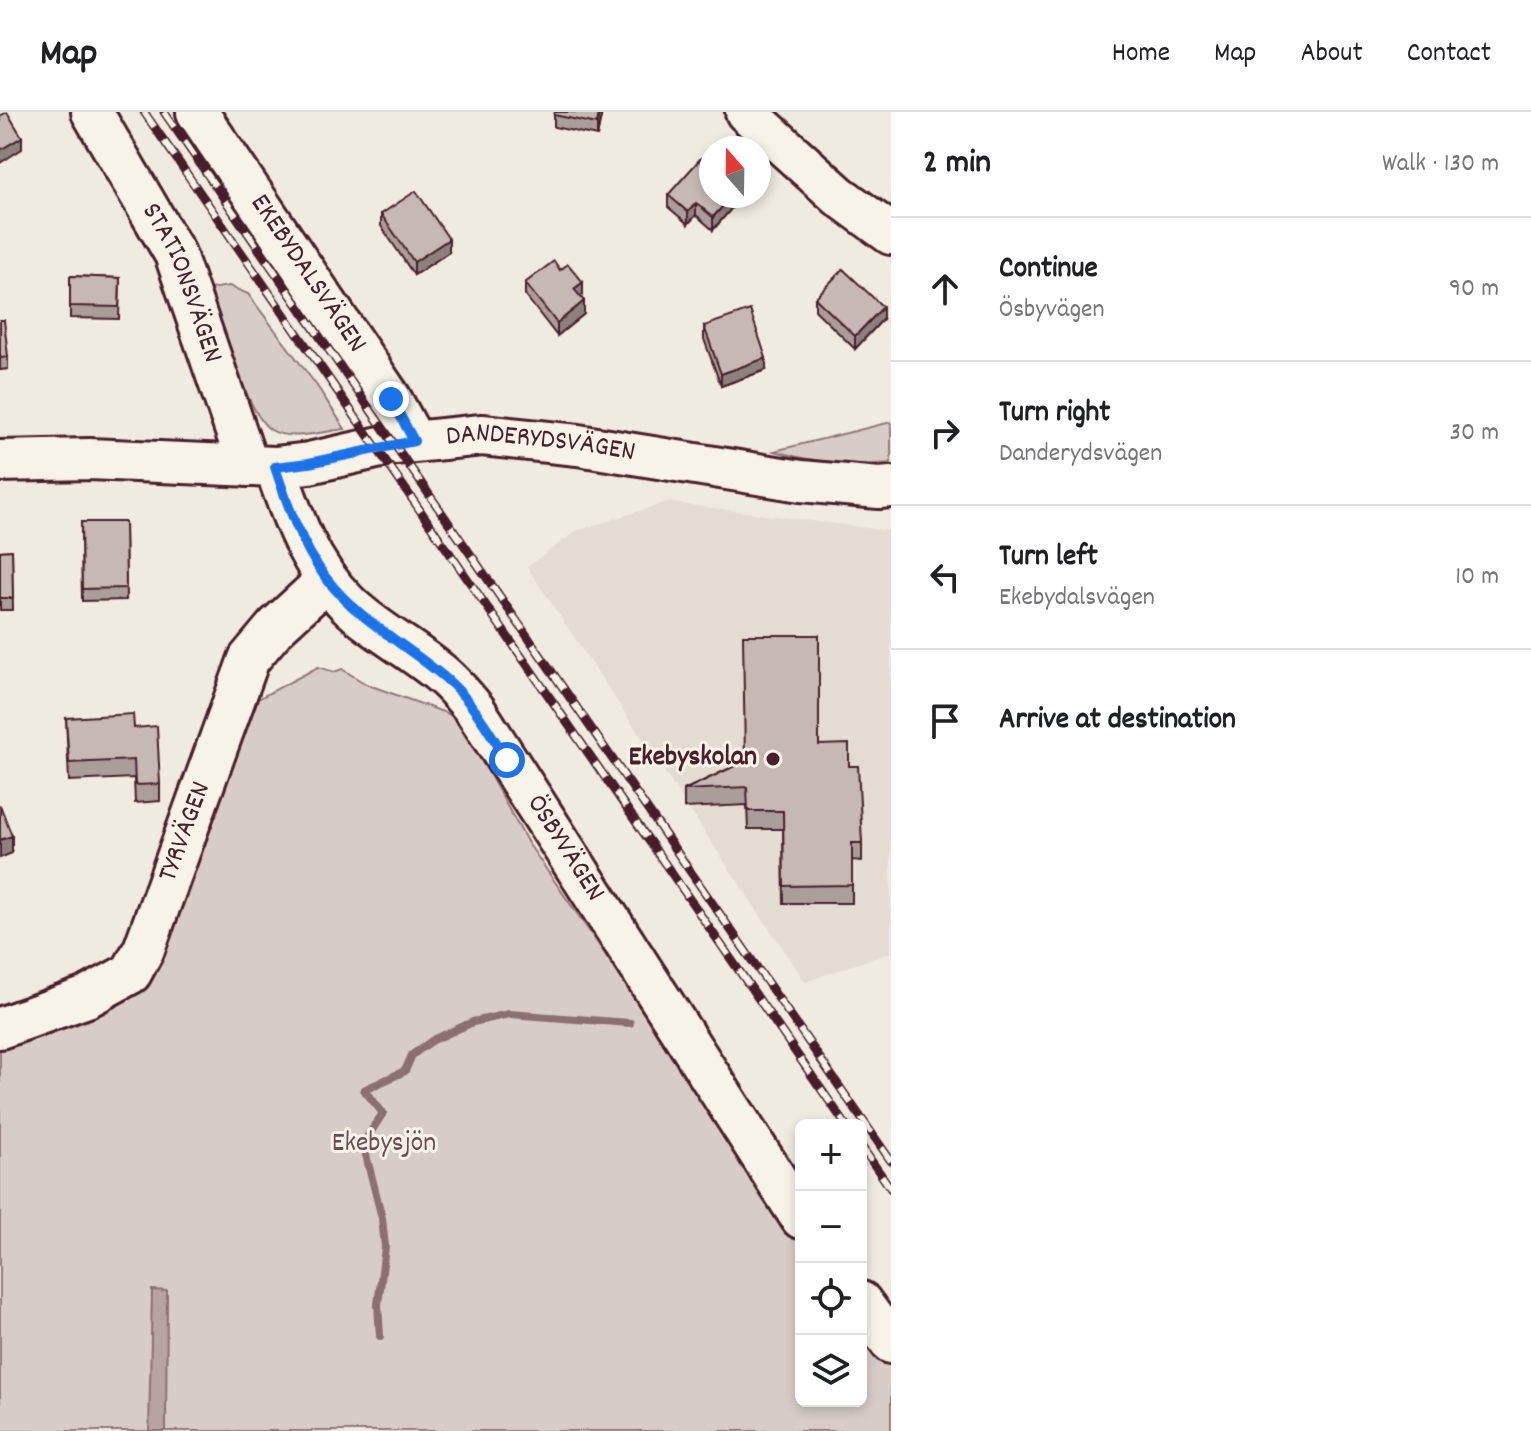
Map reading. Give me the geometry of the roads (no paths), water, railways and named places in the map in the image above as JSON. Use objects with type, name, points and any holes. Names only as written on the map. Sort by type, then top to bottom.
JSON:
[{"type":"street","name":"STATIONSVÄGEN","points":[[92,112],[175,254],[261,466]]},
{"type":"street","name":"EKEBYDALSVÄGEN","points":[[197,112],[383,387],[414,441]]},
{"type":"street","points":[[746,112],[839,196],[891,234]]},
{"type":"street","name":"DANDERYDSVÄGEN","points":[[0,461],[89,459],[261,466],[309,463],[414,441],[482,435],[578,445],[801,481],[891,487]]},
{"type":"street","name":"ÖSBYVÄGEN","points":[[261,466],[291,514],[311,557],[348,604],[446,678],[475,710],[795,1209]]},
{"type":"street","name":"TYRVÄGEN","points":[[0,1028],[87,997],[131,973],[144,949],[249,659],[276,627],[327,580]]},
{"type":"street","points":[[867,1310],[891,1343]]},
{"type":"waterway","points":[[380,1336],[378,1305],[385,1247],[382,1218],[366,1155],[368,1136],[383,1113],[364,1090],[405,1071],[412,1055],[433,1040],[473,1022],[509,1014],[630,1023]]},
{"type":"railway","points":[[144,112],[842,1119]]},
{"type":"railway","points":[[164,112],[891,1161]]},
{"type":"railway","points":[[867,1155],[891,1189]]},
{"type":"place","name":"Ekebyskolan","points":[[773,759]]},
{"type":"park label","name":"Ekebysjön","points":[[384,1145]]}]
